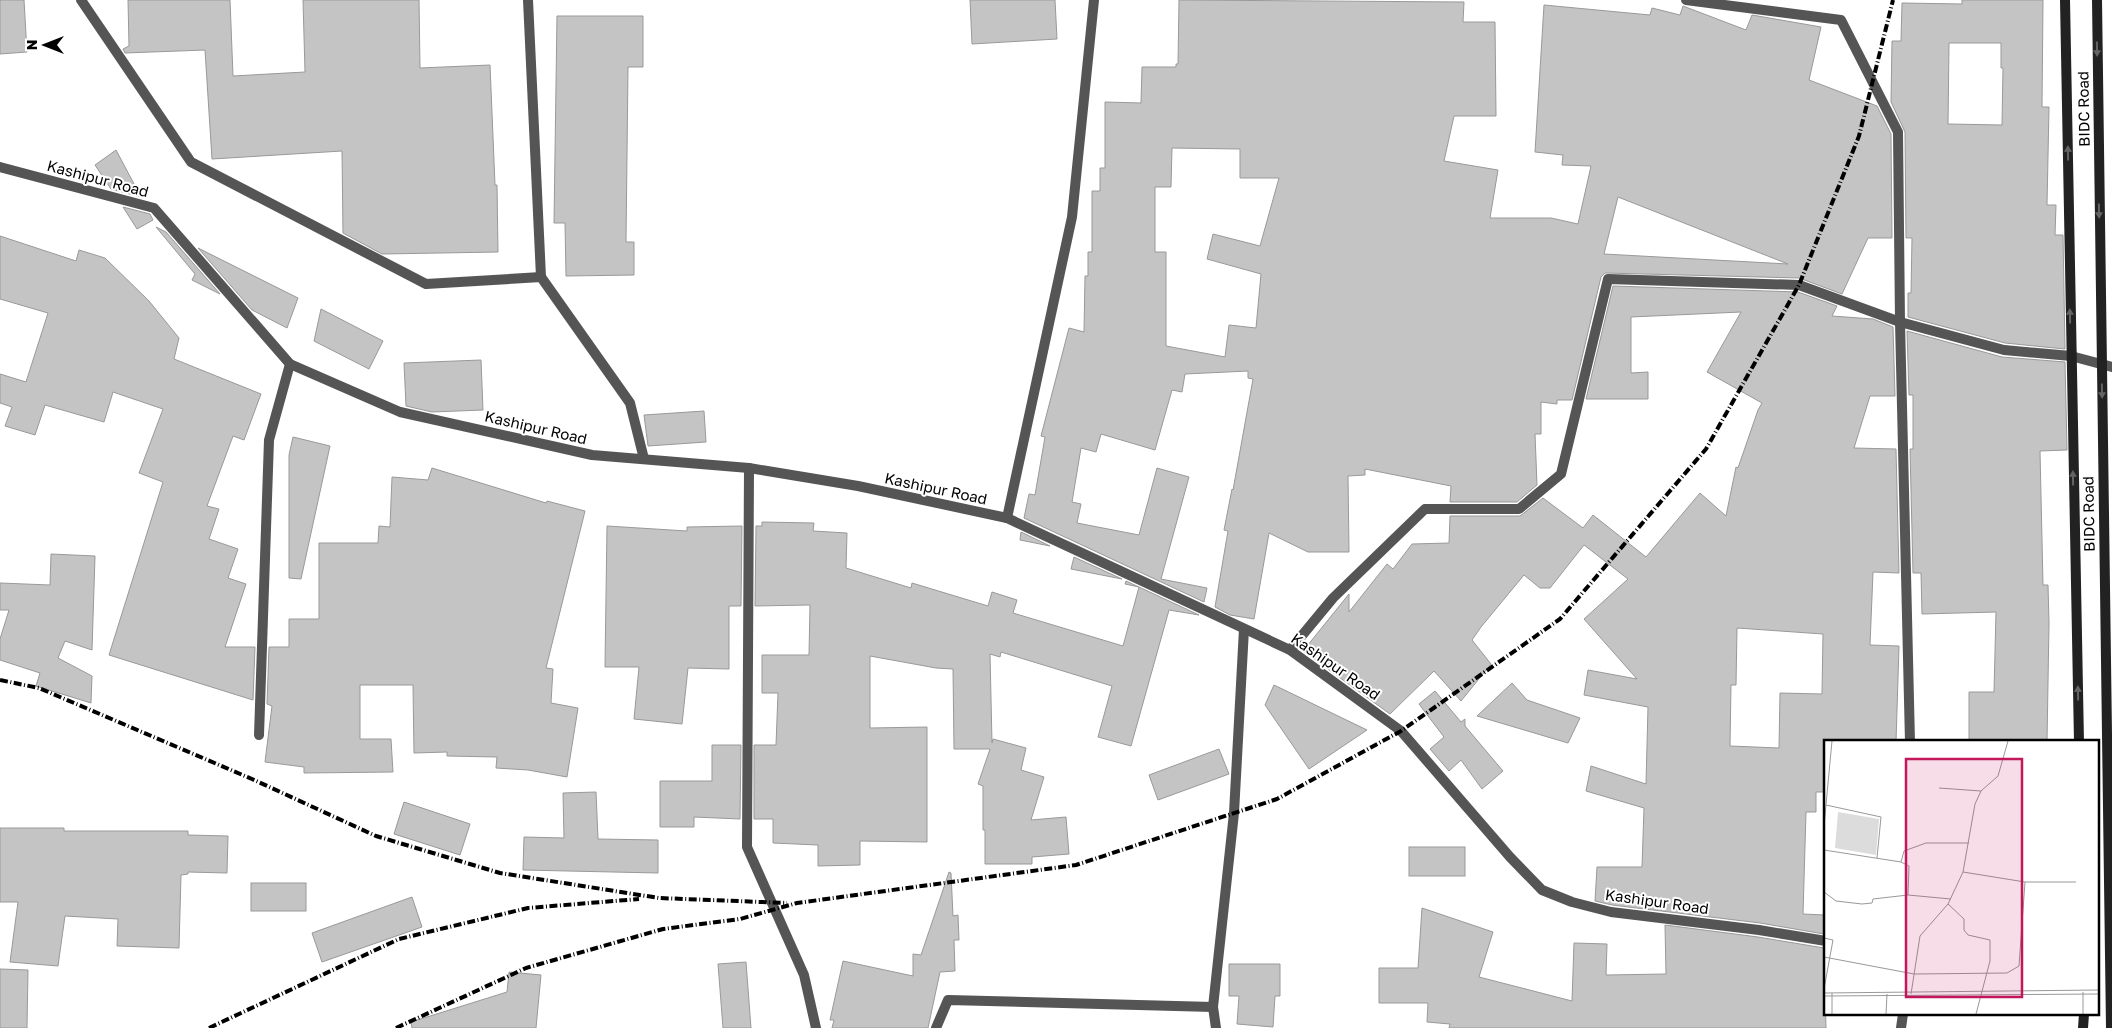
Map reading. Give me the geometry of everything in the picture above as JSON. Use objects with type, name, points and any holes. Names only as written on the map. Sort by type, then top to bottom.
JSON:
[{"type":"main road","name":"BIDC Road","points":[[2065,0],[2079,740]]},
{"type":"main road","name":"BIDC Road","points":[[2097,0],[2111,1028]]},
{"type":"street","points":[[81,0],[191,162],[426,284],[541,276]]},
{"type":"street","points":[[528,0],[541,276],[630,403],[644,459]]},
{"type":"street","points":[[1007,518],[1072,217],[1094,0]]},
{"type":"street","points":[[1686,0],[1841,20],[1898,132],[1900,322],[1910,740]]},
{"type":"street","name":"Kashipur Road","points":[[0,167],[154,208],[290,364],[400,412],[592,455],[749,468],[858,486],[1007,518],[1290,650],[1402,731],[1510,857],[1542,890],[1572,902],[1611,912],[1759,930],[1824,941]]},
{"type":"street","points":[[1290,650],[1333,598],[1425,509],[1519,509],[1561,474],[1608,279],[1799,285],[1900,322],[2004,350],[2071,356],[2112,367]]},
{"type":"street","points":[[259,735],[269,440],[290,364]]},
{"type":"street","points":[[749,468],[747,847],[804,975],[816,1028]]},
{"type":"street","points":[[1216,1028],[1213,1007],[1234,813],[1244,629]]},
{"type":"street","points":[[936,1028],[948,1000],[1213,1007]]},
{"type":"building","points":[[0,0],[24,0],[27,52],[0,54]]},
{"type":"building","points":[[128,0],[230,0],[233,76],[305,72],[303,0],[419,0],[420,68],[490,65],[495,185],[497,185],[498,252],[382,254],[343,233],[342,151],[212,159],[205,50],[125,53],[123,49],[129,46]]},
{"type":"building","points":[[970,0],[1055,0],[1057,39],[972,44]]},
{"type":"building","points":[[1179,0],[1464,2],[1463,22],[1495,22],[1496,116],[1454,116],[1444,161],[1498,170],[1490,218],[1551,218],[1578,224],[1591,166],[1562,165],[1563,155],[1535,152],[1544,5],[1650,15],[1652,8],[1680,15],[1683,6],[1746,30],[1752,15],[1821,27],[1809,80],[1877,106],[1891,134],[1892,238],[1868,238],[1842,294],[1799,278],[1605,273],[1601,277],[1572,400],[1557,400],[1557,404],[1541,402],[1541,434],[1535,434],[1537,485],[1517,502],[1450,502],[1451,486],[1365,469],[1365,475],[1348,476],[1349,552],[1308,552],[1269,533],[1254,619],[1230,615],[1215,607],[1228,531],[1224,530],[1253,379],[1248,378],[1248,371],[1185,374],[1182,392],[1172,390],[1155,450],[1101,434],[1096,452],[1081,448],[1072,502],[1081,504],[1077,523],[1139,535],[1157,468],[1189,477],[1161,579],[1207,588],[1204,602],[1024,518],[1029,494],[1035,495],[1045,437],[1041,436],[1069,328],[1084,332],[1085,276],[1088,276],[1088,252],[1092,252],[1092,191],[1100,191],[1100,168],[1105,168],[1105,102],[1141,103],[1142,67],[1176,67],[1176,64],[1178,64]],"holes":[[[1172,148],[1240,149],[1240,178],[1279,178],[1260,246],[1213,234],[1207,259],[1261,274],[1256,328],[1229,325],[1225,357],[1166,346],[1166,252],[1155,252],[1155,187],[1171,187]],[[1618,197],[1788,264],[1604,254]]]},
{"type":"building","points":[[1962,0],[2043,0],[2042,107],[2049,107],[2047,205],[2056,205],[2055,235],[2063,235],[2065,349],[2005,343],[1908,317],[1908,293],[1911,293],[1912,238],[1906,238],[1905,132],[1891,102],[1892,41],[1901,41],[1902,3],[1962,4]],"holes":[[[1949,43],[2001,43],[2001,68],[2003,68],[2002,125],[1948,124]]]},
{"type":"building","points":[[557,16],[643,16],[643,67],[628,67],[626,242],[634,242],[634,275],[566,276],[565,223],[554,223]]},
{"type":"building","points":[[116,150],[141,197],[111,189],[95,165]]},
{"type":"building","points":[[123,207],[150,214],[153,220],[137,229]]},
{"type":"building","points":[[156,227],[166,232],[220,294],[192,280],[195,274]]},
{"type":"building","points":[[0,236],[76,261],[79,250],[105,258],[149,301],[179,338],[174,359],[261,394],[244,440],[233,436],[207,506],[219,509],[209,539],[238,549],[228,578],[246,584],[225,647],[255,647],[253,700],[109,655],[163,482],[139,473],[163,409],[113,392],[104,422],[45,405],[35,435],[5,426],[12,407],[0,403],[0,374],[26,382],[48,313],[0,299]]},
{"type":"building","points":[[198,248],[298,298],[287,328],[252,310]]},
{"type":"building","points":[[1613,286],[1798,292],[1837,306],[1832,316],[1873,319],[1893,327],[1895,396],[1870,396],[1854,448],[1896,449],[1899,573],[1873,572],[1870,645],[1899,646],[1896,740],[1824,740],[1824,792],[1816,792],[1816,812],[1806,812],[1803,914],[1824,915],[1824,934],[1760,923],[1612,905],[1595,901],[1597,867],[1642,867],[1644,808],[1586,791],[1591,766],[1646,784],[1648,707],[1584,695],[1588,670],[1637,679],[1584,619],[1628,579],[1584,545],[1550,588],[1540,588],[1524,575],[1481,627],[1472,640],[1491,664],[1461,701],[1434,671],[1390,714],[1303,651],[1349,594],[1349,612],[1387,564],[1393,569],[1412,544],[1449,543],[1450,516],[1520,516],[1543,498],[1583,528],[1593,515],[1646,557],[1700,493],[1726,516],[1736,467],[1738,468],[1762,403],[1707,372],[1741,312],[1631,317],[1631,373],[1648,372],[1648,399],[1586,399]],"holes":[[[1737,628],[1823,634],[1822,694],[1780,693],[1779,748],[1730,746],[1731,685],[1736,685]]]},
{"type":"building","points":[[321,309],[383,341],[369,369],[314,341]]},
{"type":"building","points":[[1907,331],[2002,357],[2065,362],[2067,450],[2040,451],[2043,585],[2048,585],[2049,623],[2047,740],[1969,740],[1969,692],[1994,692],[1996,612],[1922,614],[1921,573],[1913,573],[1910,449],[1913,449],[1913,395],[1909,395]]},
{"type":"building","points":[[481,360],[483,410],[432,412],[406,406],[404,363]]},
{"type":"building","points":[[704,411],[706,442],[648,446],[644,415]]},
{"type":"building","points":[[293,437],[330,446],[301,579],[289,578],[289,455]]},
{"type":"building","points":[[432,468],[546,503],[547,501],[585,511],[546,668],[553,669],[551,703],[578,708],[567,777],[528,770],[496,768],[497,757],[447,756],[447,752],[414,753],[413,685],[360,685],[360,739],[391,739],[393,772],[304,773],[304,767],[265,762],[272,706],[267,704],[269,647],[289,647],[289,619],[319,619],[319,543],[378,543],[379,526],[390,527],[392,477],[428,480]]},
{"type":"building","points":[[762,522],[814,523],[813,531],[847,533],[846,568],[911,588],[912,583],[988,606],[992,592],[1017,600],[1013,613],[1123,646],[1139,587],[1199,615],[1169,610],[1131,746],[1098,737],[1112,686],[1001,652],[1000,657],[990,654],[992,743],[993,739],[1026,748],[1021,770],[1044,777],[1031,820],[1066,817],[1069,854],[1032,857],[1032,864],[985,864],[983,786],[978,784],[990,749],[954,749],[953,669],[936,668],[870,656],[870,728],[927,727],[927,842],[860,841],[860,865],[818,866],[818,845],[773,843],[773,819],[754,819],[754,745],[776,745],[778,693],[762,693],[762,655],[809,655],[810,605],[755,606],[756,526],[762,526]]},
{"type":"building","points":[[607,526],[687,531],[687,527],[742,526],[741,606],[729,606],[729,669],[688,668],[682,724],[634,719],[639,667],[605,667]]},
{"type":"building","points":[[1021,532],[1050,546],[1020,540]]},
{"type":"building","points":[[51,554],[95,556],[92,650],[65,641],[58,658],[92,676],[91,703],[36,686],[40,673],[0,660],[0,639],[9,610],[0,610],[0,583],[50,585]]},
{"type":"building","points":[[1074,557],[1122,579],[1071,569]]},
{"type":"building","points":[[1126,581],[1139,587],[1125,584]]},
{"type":"building","points":[[1512,683],[1527,700],[1580,718],[1568,743],[1477,716]]},
{"type":"building","points":[[1274,685],[1367,730],[1309,769],[1265,705]]},
{"type":"building","points":[[1435,691],[1461,722],[1465,719],[1465,726],[1503,771],[1482,789],[1461,760],[1449,771],[1430,749],[1444,737],[1419,704]]},
{"type":"building","points":[[712,745],[741,745],[740,819],[694,817],[694,827],[660,827],[660,781],[712,781]]},
{"type":"building","points":[[1219,749],[1229,774],[1158,800],[1149,775]]},
{"type":"building","points":[[596,792],[598,839],[658,840],[658,873],[523,870],[524,837],[564,838],[563,793]]},
{"type":"building","points":[[404,802],[470,824],[460,855],[394,834]]},
{"type":"building","points":[[0,828],[64,828],[64,831],[188,831],[188,835],[228,836],[227,873],[188,872],[188,874],[181,875],[179,948],[117,946],[118,919],[65,916],[58,966],[10,962],[18,902],[0,902]]},
{"type":"building","points":[[1409,847],[1465,847],[1465,876],[1409,876]]},
{"type":"building","points":[[949,872],[951,873],[953,916],[958,915],[959,940],[954,940],[955,971],[940,972],[928,1028],[832,1028],[834,1020],[830,1020],[843,961],[913,976],[913,954],[921,955]]},
{"type":"building","points":[[251,883],[306,883],[306,911],[251,911]]},
{"type":"building","points":[[412,897],[422,927],[322,962],[312,933]]},
{"type":"building","points":[[1422,908],[1493,932],[1479,977],[1572,1001],[1574,943],[1607,944],[1606,975],[1666,974],[1665,925],[1758,937],[1824,948],[1824,1016],[1826,1016],[1826,1028],[1449,1028],[1450,1024],[1427,1022],[1428,1003],[1379,1003],[1379,968],[1418,968]]},
{"type":"building","points":[[746,962],[751,1028],[723,1028],[718,964]]},
{"type":"building","points":[[1229,964],[1280,964],[1280,996],[1275,996],[1273,1027],[1237,1024],[1239,996],[1229,996]]},
{"type":"building","points":[[0,969],[28,970],[27,1028],[0,1028]]},
{"type":"building","points":[[509,972],[541,975],[536,1028],[412,1028],[411,1022],[507,992]]},
{"type":"railway","points":[[396,1028],[526,968],[663,929],[740,919],[797,903],[1076,865],[1277,799],[1401,731],[1560,619],[1706,449],[1799,285],[1859,136],[1893,0]]},
{"type":"railway","points":[[0,680],[39,688],[252,779],[376,836],[500,873],[659,898],[787,903]]},
{"type":"railway","points":[[209,1028],[399,939],[528,908],[639,899]]}]
